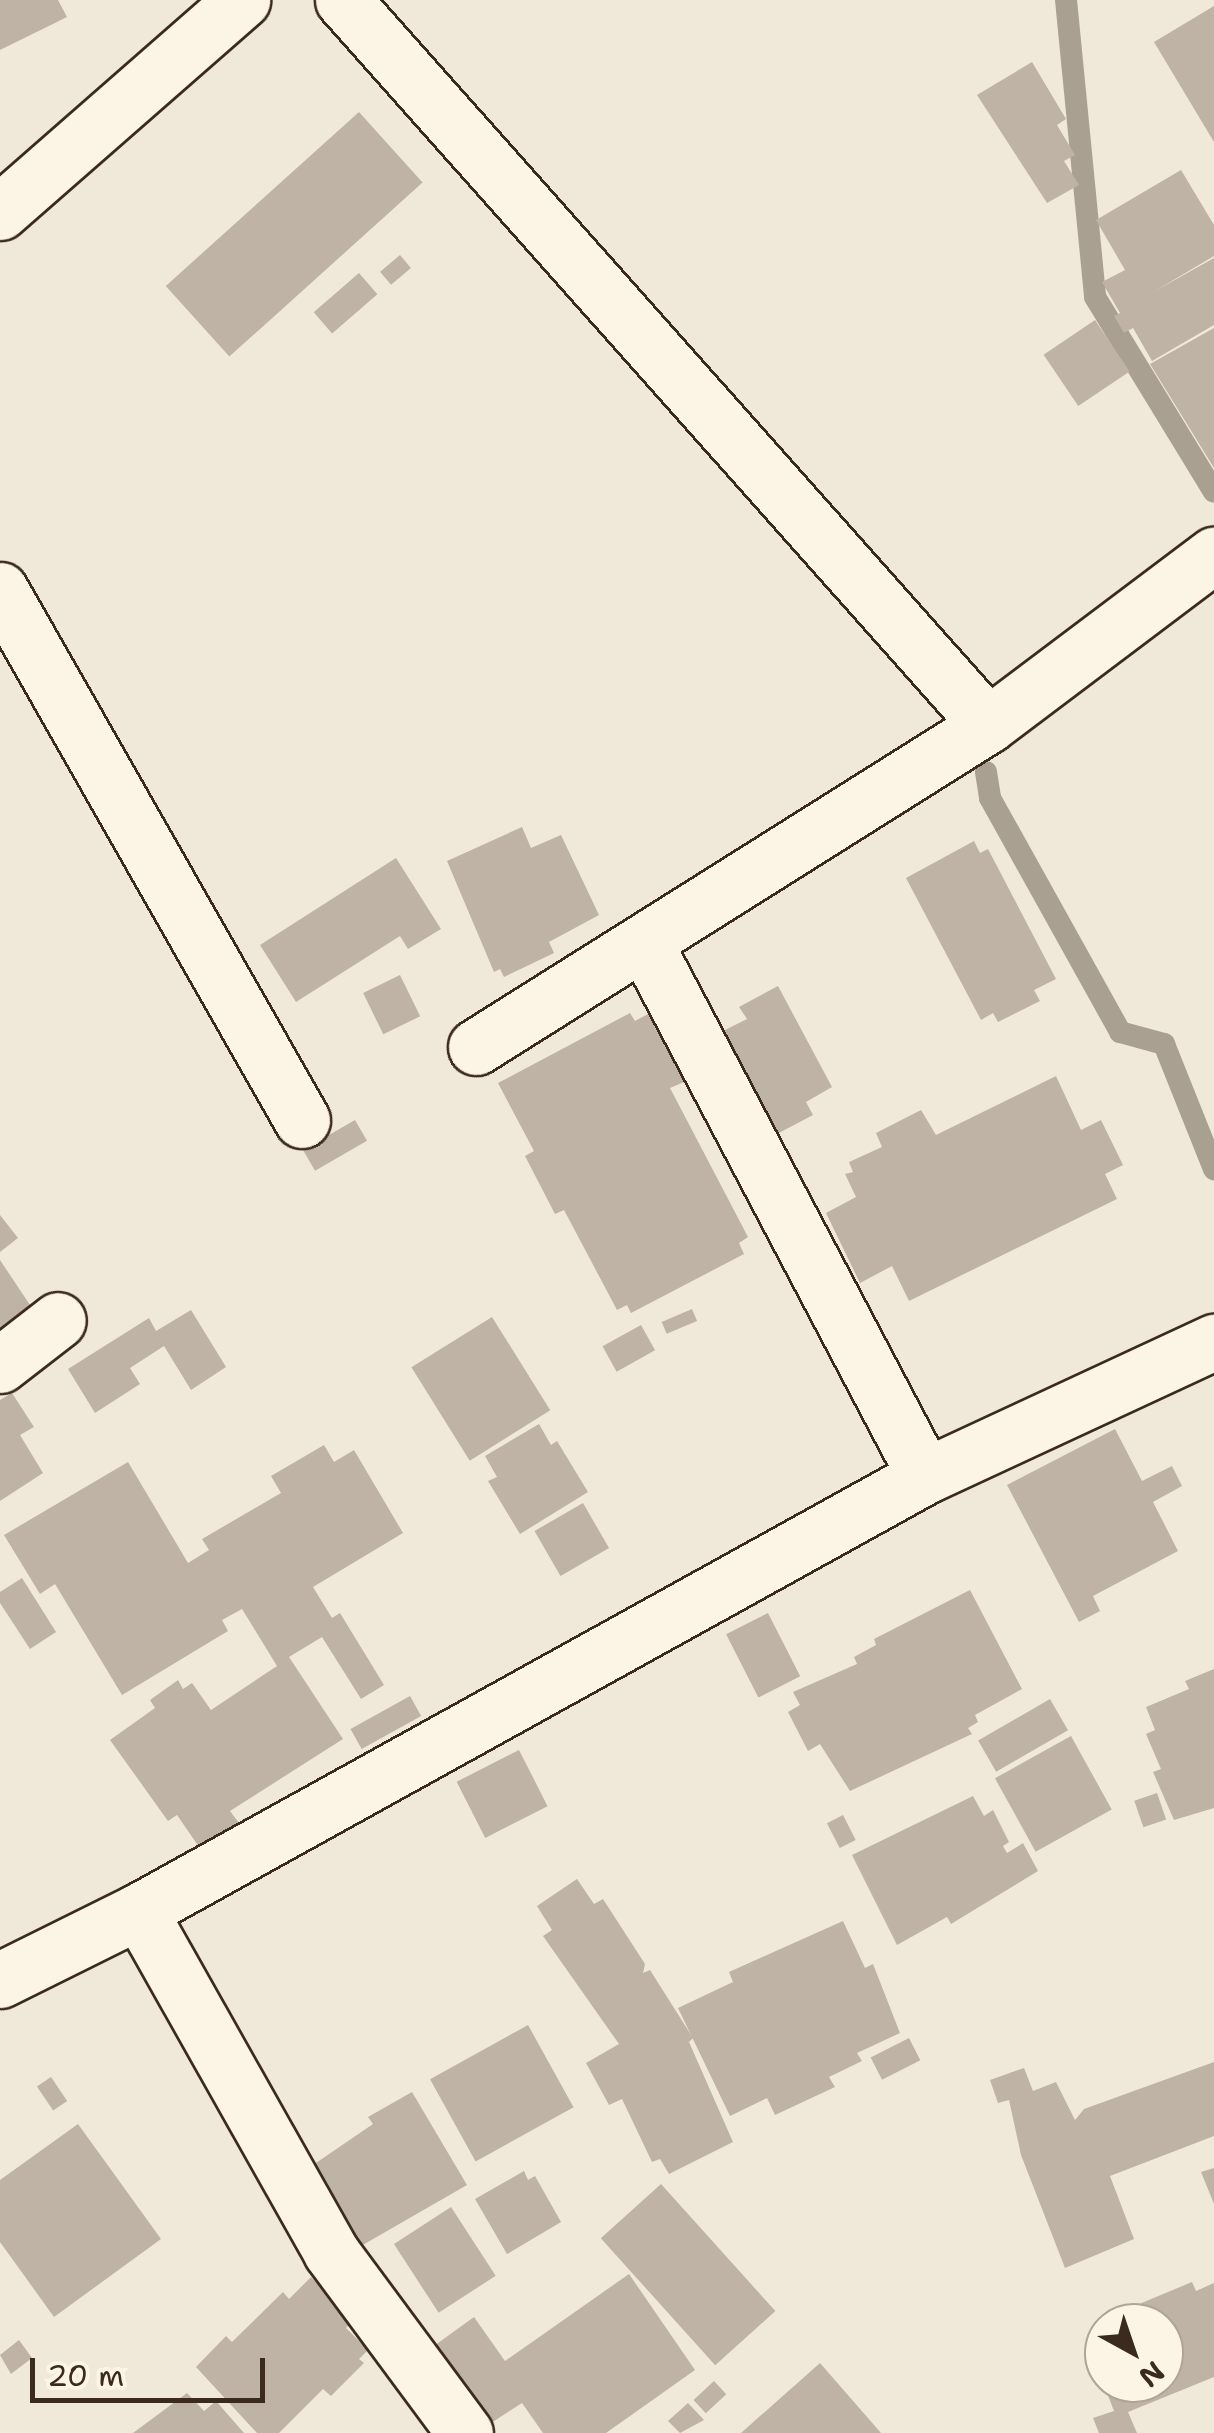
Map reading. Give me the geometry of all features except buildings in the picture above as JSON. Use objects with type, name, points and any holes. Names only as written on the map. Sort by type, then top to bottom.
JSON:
[{"type":"street","points":[[0,212],[242,0]]},
{"type":"street","points":[[344,0],[988,725]]},
{"type":"street","points":[[476,1047],[988,725],[1214,555]]},
{"type":"street","points":[[0,590],[302,1120]]},
{"type":"street","points":[[645,944],[925,1476]]},
{"type":"street","points":[[0,1365],[58,1320]]},
{"type":"street","points":[[0,1980],[139,1912],[925,1476],[1214,1342]]},
{"type":"street","points":[[139,1912],[331,2252],[464,2433]]},
{"type":"waterway","points":[[1066,0],[1095,297],[1214,492]]},
{"type":"waterway","points":[[986,772],[990,798],[1120,1032],[1164,1044],[1214,1169]]}]
